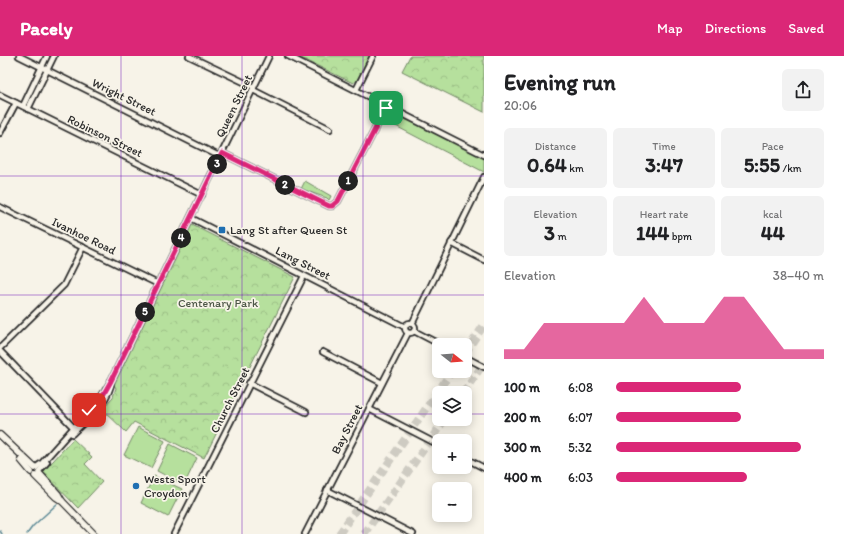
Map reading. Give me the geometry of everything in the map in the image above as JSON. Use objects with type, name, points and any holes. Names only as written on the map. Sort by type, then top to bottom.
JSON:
[{"type":"street","name":"Wright Street","points":[[19,56],[329,206],[338,201],[387,106]]},
{"type":"street","points":[[23,106],[47,56]]},
{"type":"street","points":[[28,109],[54,56]]},
{"type":"street","points":[[189,56],[330,129]]},
{"type":"street","name":"Queen Street","points":[[36,471],[102,402],[112,386],[111,381],[270,56]]},
{"type":"street","points":[[288,56],[484,155]]},
{"type":"street","points":[[356,90],[373,56]]},
{"type":"street","name":"Robinson Street","points":[[0,95],[202,195]]},
{"type":"street","points":[[0,133],[16,102]]},
{"type":"street","points":[[414,331],[412,324],[484,178]]},
{"type":"street","name":"Ivanhoe Road","points":[[0,207],[158,284]]},
{"type":"street","name":"Lang Street","points":[[191,218],[405,327]]},
{"type":"street","points":[[451,243],[484,260]]},
{"type":"street","points":[[0,348],[64,285],[83,247]]},
{"type":"street","name":"Church Street","points":[[174,534],[304,276]]},
{"type":"street","points":[[412,324],[407,324],[405,327],[408,333],[414,331],[432,340]]},
{"type":"street","name":"Bay Street","points":[[305,534],[408,333]]},
{"type":"street","points":[[0,351],[75,429]]},
{"type":"street","points":[[323,352],[382,383]]},
{"type":"street","points":[[472,361],[484,367]]},
{"type":"street","points":[[250,383],[306,412]]},
{"type":"street","points":[[369,409],[432,441]]},
{"type":"street","points":[[0,435],[13,449],[17,450],[58,494],[62,501],[94,534]]},
{"type":"street","points":[[472,462],[484,468]]},
{"type":"street","points":[[327,490],[412,534]]},
{"type":"green space","points":[[297,56],[369,56],[357,80],[353,83]]},
{"type":"green space","points":[[410,56],[484,56],[484,112],[402,71]]},
{"type":"green space","points":[[393,113],[484,158],[484,172],[388,122]]},
{"type":"green space","points":[[305,181],[331,196],[329,200],[301,189]]},
{"type":"green space","name":"Centenary Park","points":[[192,225],[295,277],[204,458],[134,422],[126,432],[102,409],[113,397],[116,388],[114,385]]},
{"type":"green space","points":[[138,427],[165,441],[151,468],[124,455]]},
{"type":"green space","points":[[73,439],[92,457],[85,464],[102,482],[78,508],[43,472]]},
{"type":"green space","points":[[170,444],[197,458],[184,485],[157,471]]},
{"type":"green space","points":[[154,476],[182,489],[168,517],[141,503]]},
{"type":"waterway","points":[[27,534],[33,526],[57,504]]},
{"type":"tunnel","points":[[472,343],[484,325]]},
{"type":"tunnel","points":[[468,386],[484,363]]},
{"type":"tunnel","points":[[339,534],[447,378]]},
{"type":"tunnel","points":[[364,534],[440,426]]},
{"type":"place","name":"Lang St after Queen St","points":[[222,230]]},
{"type":"place","name":"Wests Sport Croydon","points":[[136,486]]},
{"type":"route","points":[[89,410],[102,397],[111,381],[222,153],[329,206],[332,206],[338,201],[386,108]]}]
